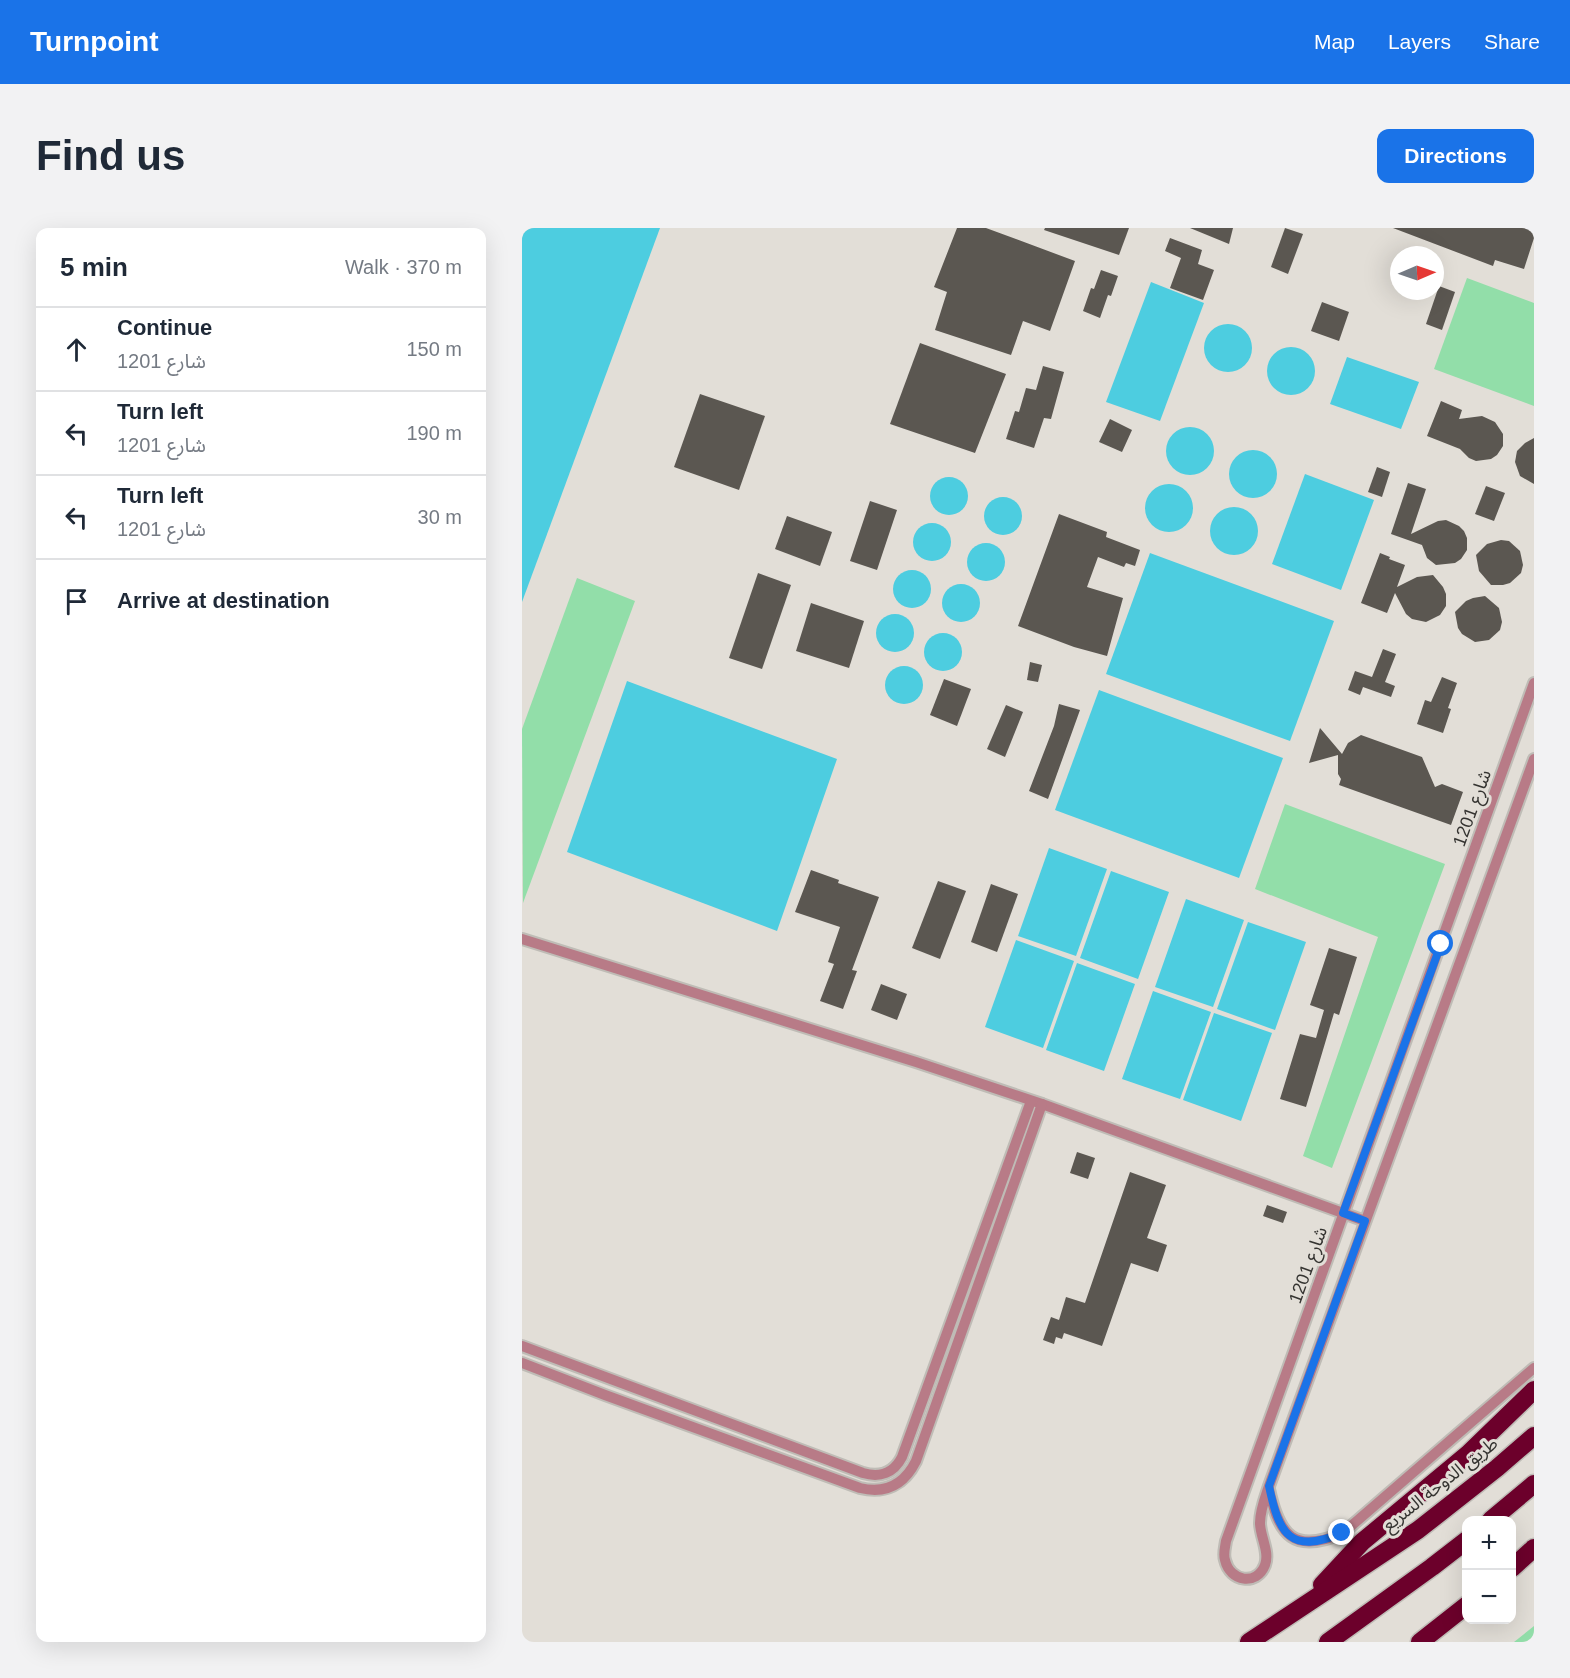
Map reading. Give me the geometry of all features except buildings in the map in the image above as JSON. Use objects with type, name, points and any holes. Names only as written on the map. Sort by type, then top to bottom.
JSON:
[{"type":"highway","points":[[1300,1608],[1362,1542],[1444,1475],[1534,1390]]},
{"type":"highway","name":"طريق الدوحة السريع","points":[[1249,1642],[1418,1530],[1534,1436]]},
{"type":"highway","points":[[1497,1516],[1534,1484]]},
{"type":"highway","points":[[1328,1642],[1462,1544]]},
{"type":"highway","points":[[1516,1564],[1534,1548]]},
{"type":"highway","points":[[1420,1642],[1462,1609]]},
{"type":"street","name":"شارع 1201","points":[[1534,683],[1226,1541],[1224,1554],[1227,1567],[1240,1578],[1257,1577],[1264,1566],[1266,1554],[1260,1522],[1269,1486],[1534,759]]},
{"type":"street","points":[[522,939],[916,1062],[1365,1221]]},
{"type":"street","points":[[522,1346],[863,1473],[878,1475],[886,1473],[898,1464],[902,1457],[1036,1103]]},
{"type":"street","points":[[522,1363],[860,1488],[871,1491],[893,1487],[911,1472],[916,1461],[1036,1103]]},
{"type":"street","points":[[1269,1486],[1279,1524],[1286,1533],[1296,1539],[1324,1541],[1342,1533],[1534,1368]]},
{"type":"green space","points":[[1467,278],[1534,303],[1534,406],[1434,369]]},
{"type":"green space","points":[[577,578],[635,601],[523,903],[522,729]]},
{"type":"green space","points":[[1285,804],[1445,864],[1332,1168],[1303,1156],[1378,937],[1255,889]]},
{"type":"green space","points":[[1534,1626],[1534,1642],[1514,1642]]},
{"type":"water","points":[[522,228],[660,228],[522,602]]},
{"type":"water","points":[[1151,282],[1204,303],[1160,421],[1106,402]]},
{"type":"water","points":[[1228,324],[1245,331],[1252,348],[1245,365],[1228,372],[1211,365],[1204,348],[1211,331]]},
{"type":"water","points":[[1291,347],[1308,354],[1315,371],[1308,388],[1291,395],[1274,388],[1267,371],[1274,354]]},
{"type":"water","points":[[1347,357],[1419,382],[1401,429],[1330,404]]},
{"type":"water","points":[[1190,427],[1207,434],[1214,451],[1207,468],[1190,475],[1173,468],[1166,451],[1173,434]]},
{"type":"water","points":[[1253,450],[1270,457],[1277,474],[1270,491],[1253,498],[1236,491],[1229,474],[1236,457]]},
{"type":"water","points":[[1305,474],[1374,500],[1341,590],[1272,564]]},
{"type":"water","points":[[949,477],[962,483],[968,496],[962,509],[949,515],[936,509],[930,496],[936,483]]},
{"type":"water","points":[[1169,484],[1186,491],[1193,508],[1186,525],[1169,532],[1152,525],[1145,508],[1152,491]]},
{"type":"water","points":[[1003,497],[1016,503],[1022,516],[1016,529],[1003,535],[990,529],[984,516],[990,503]]},
{"type":"water","points":[[1234,507],[1251,514],[1258,531],[1251,548],[1234,555],[1217,548],[1210,531],[1217,514]]},
{"type":"water","points":[[932,523],[945,529],[951,542],[945,555],[932,561],[919,555],[913,542],[919,529]]},
{"type":"water","points":[[986,543],[999,549],[1005,562],[999,575],[986,581],[973,575],[967,562],[973,549]]},
{"type":"water","points":[[1150,553],[1334,621],[1290,741],[1106,674]]},
{"type":"water","points":[[912,570],[925,576],[931,589],[925,602],[912,608],[899,602],[893,589],[899,576]]},
{"type":"water","points":[[961,584],[974,590],[980,603],[974,616],[961,622],[948,616],[942,603],[948,590]]},
{"type":"water","points":[[895,614],[908,620],[914,633],[908,646],[895,652],[882,646],[876,633],[882,620]]},
{"type":"water","points":[[943,633],[956,639],[962,652],[956,665],[943,671],[930,665],[924,652],[930,639]]},
{"type":"water","points":[[904,666],[917,672],[923,685],[917,698],[904,704],[891,698],[885,685],[891,672]]},
{"type":"water","points":[[627,681],[837,759],[777,931],[567,852]]},
{"type":"water","points":[[1099,690],[1283,758],[1239,878],[1055,810]]},
{"type":"water","points":[[1049,848],[1107,869],[1076,956],[1018,936]]},
{"type":"water","points":[[1111,871],[1169,892],[1138,979],[1080,958]]},
{"type":"water","points":[[1186,899],[1244,920],[1213,1007],[1155,987]]},
{"type":"water","points":[[1248,922],[1306,942],[1275,1030],[1217,1009]]},
{"type":"water","points":[[1016,940],[1074,961],[1043,1048],[985,1027]]},
{"type":"water","points":[[1077,963],[1135,984],[1104,1071],[1046,1050]]},
{"type":"water","points":[[1153,991],[1211,1012],[1180,1099],[1122,1079]]},
{"type":"water","points":[[1214,1013],[1272,1033],[1241,1121],[1183,1100]]},
{"type":"route","points":[[1342,1533],[1324,1541],[1309,1541],[1296,1539],[1286,1533],[1279,1524],[1269,1486],[1365,1221],[1343,1213],[1441,944]]}]
